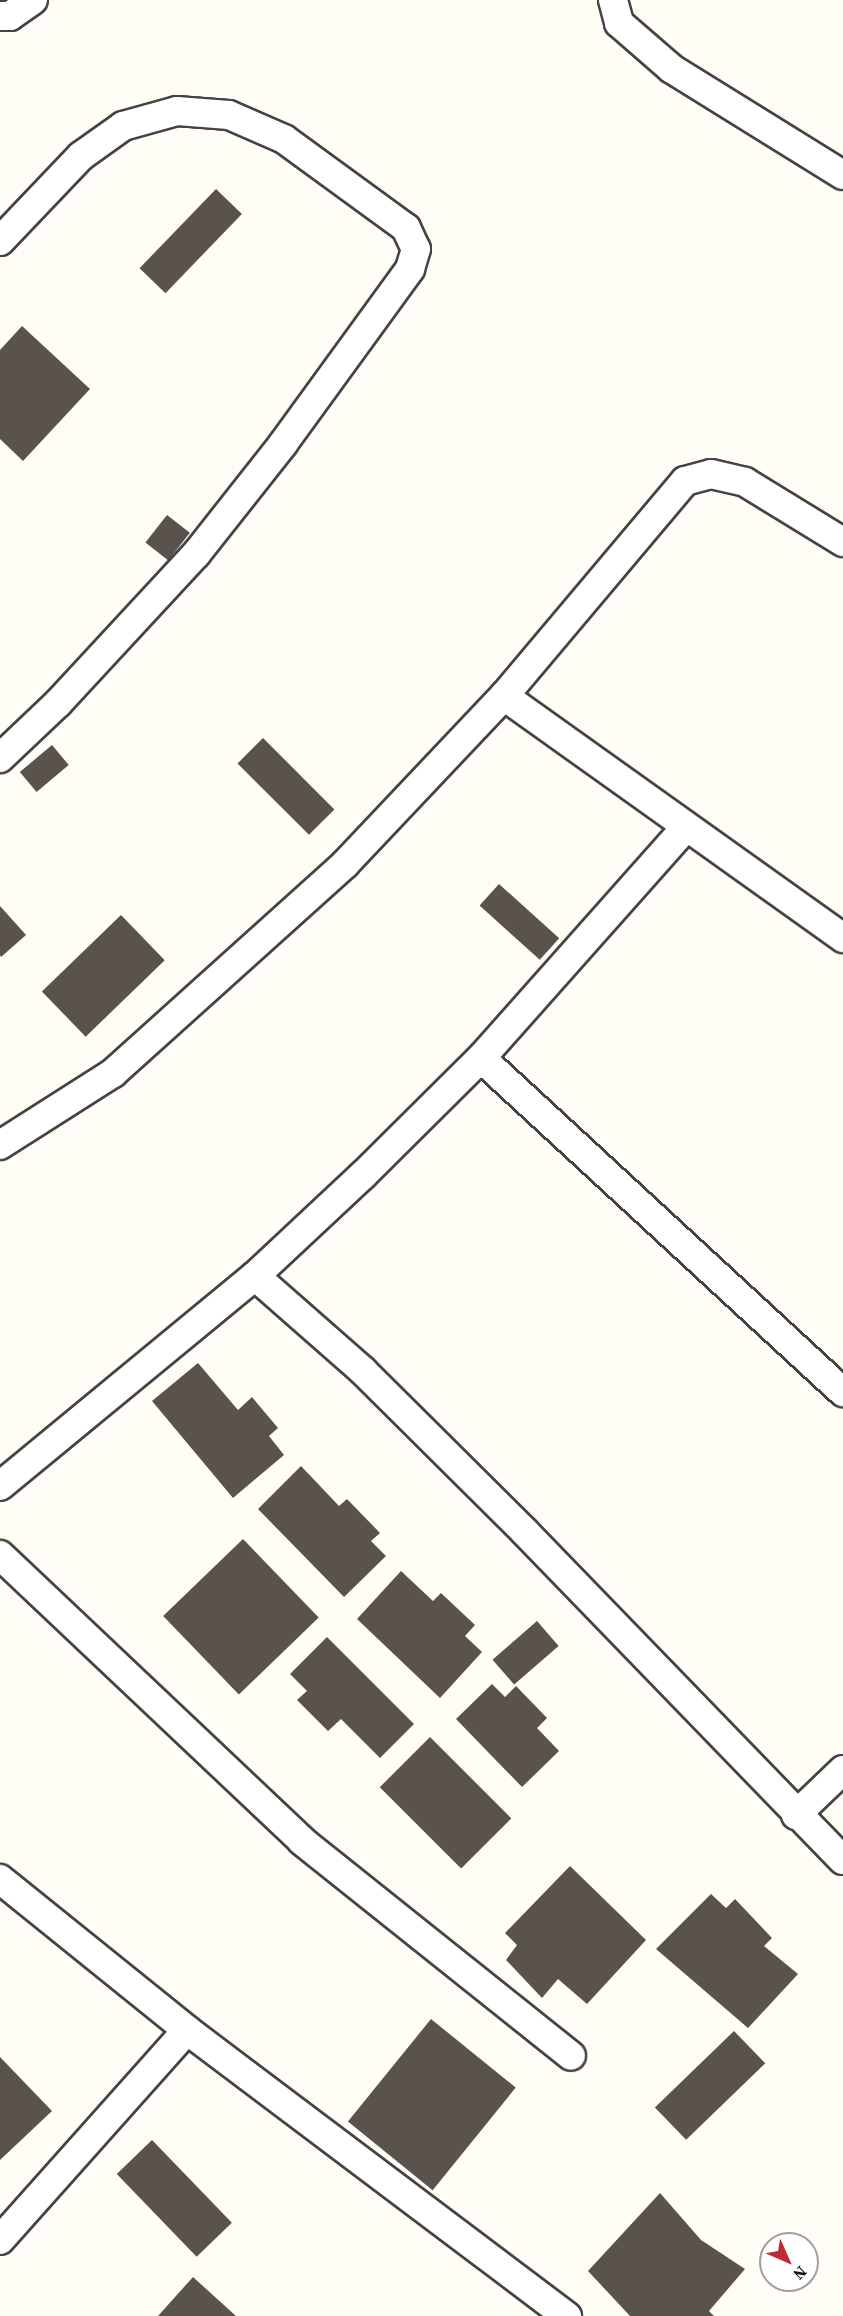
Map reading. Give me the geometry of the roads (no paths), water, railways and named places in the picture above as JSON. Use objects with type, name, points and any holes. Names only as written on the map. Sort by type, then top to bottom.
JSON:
[{"type":"street","points":[[0,16],[10,16],[33,0]]},
{"type":"street","points":[[614,0],[619,23],[672,69],[843,175]]},
{"type":"street","points":[[0,241],[81,156],[123,126],[177,111],[229,115],[284,139],[406,228],[416,249],[410,269],[284,444],[196,554],[58,703],[0,758]]},
{"type":"street","points":[[0,1145],[113,1073],[215,985],[345,864],[504,696],[685,481],[711,474],[745,482],[843,542]]},
{"type":"street","points":[[504,696],[684,829],[843,938]]},
{"type":"street","points":[[0,1486],[255,1276],[481,1058],[684,829]]},
{"type":"street","points":[[481,1058],[843,1392]]},
{"type":"street","points":[[255,1276],[363,1371],[516,1524],[796,1815],[843,1860]]},
{"type":"street","points":[[0,1555],[302,1841],[571,2056]]},
{"type":"street","points":[[796,1815],[843,1770]]},
{"type":"street","points":[[0,1880],[187,2030],[567,2316]]},
{"type":"street","points":[[0,2240],[187,2030]]}]
